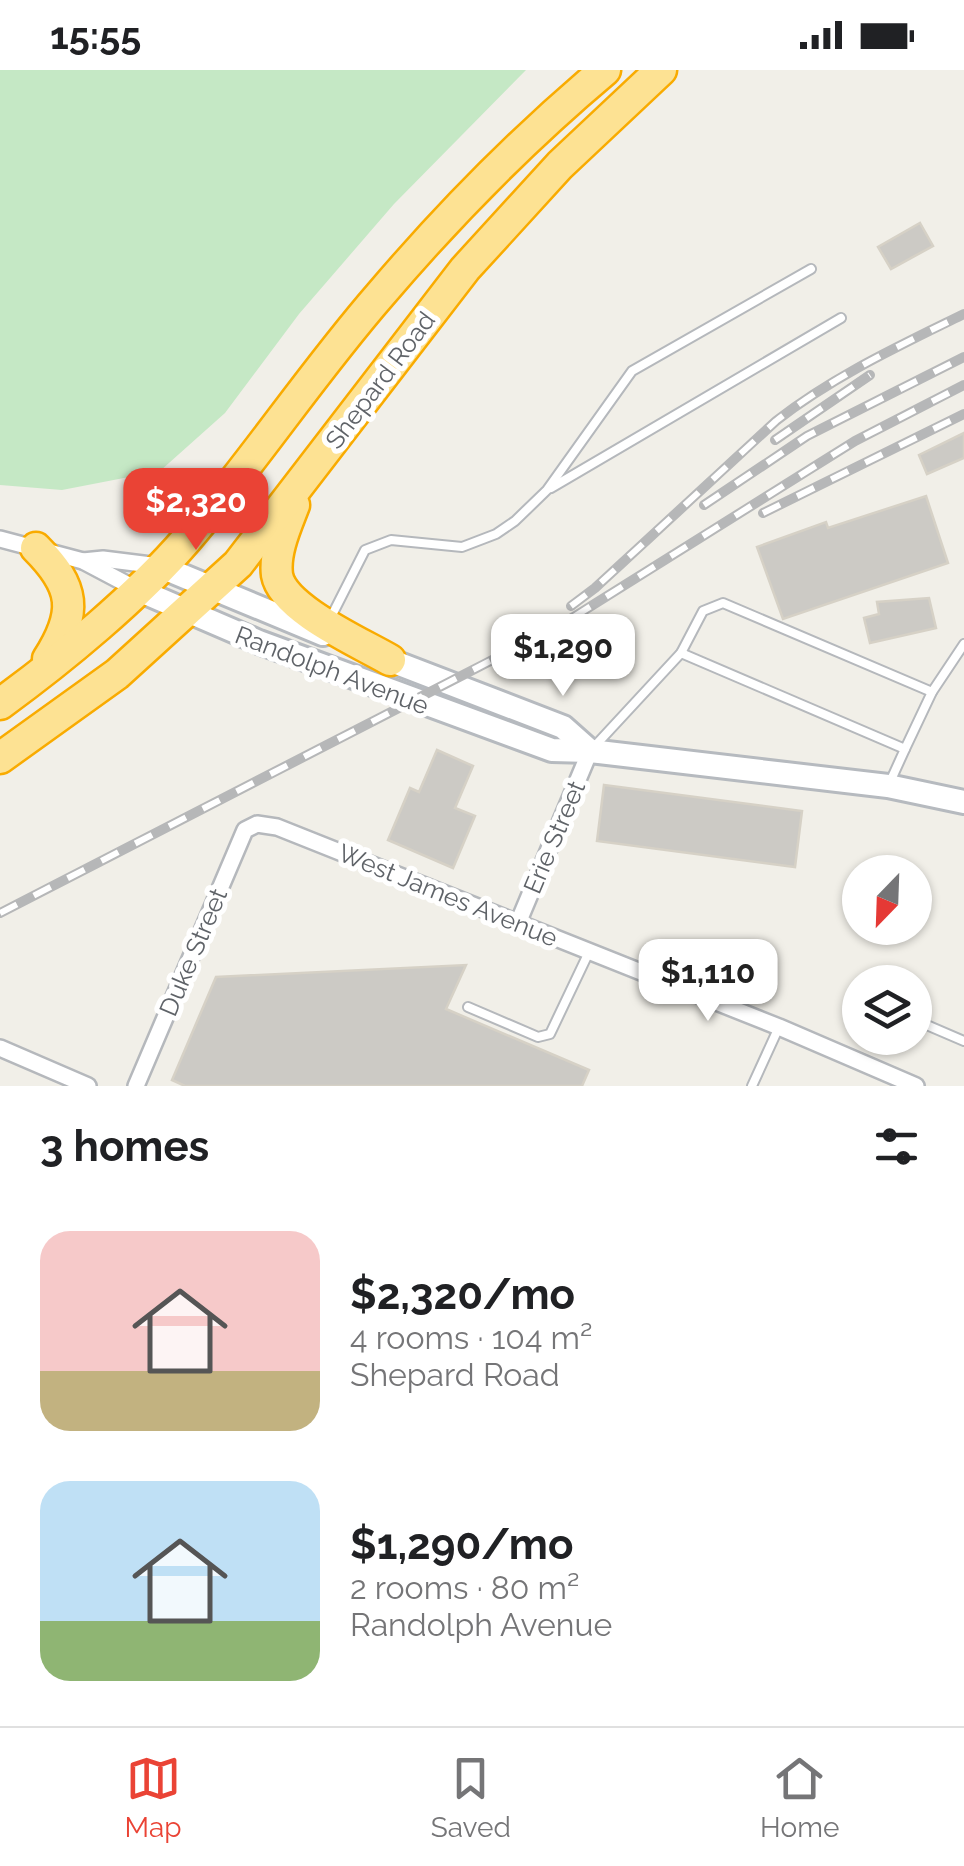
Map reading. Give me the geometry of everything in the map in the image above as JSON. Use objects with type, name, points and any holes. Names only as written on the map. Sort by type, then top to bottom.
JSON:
[{"type":"highway","name":"Shepard Road","points":[[0,704],[36,677],[186,541],[331,354],[414,256],[528,138],[605,70]]},
{"type":"highway","name":"Shepard Road","points":[[0,758],[117,674],[238,564],[466,269],[560,165],[661,70]]},
{"type":"highway","points":[[301,484],[278,557],[277,578],[290,600],[326,629],[390,660]]},
{"type":"highway","points":[[36,548],[64,580],[69,616],[61,639],[36,677]]},
{"type":"street","name":"Randolph Avenue","points":[[0,538],[83,562],[186,613],[490,730],[552,750],[590,751],[888,786],[964,802]]},
{"type":"street","name":"Randolph Avenue","points":[[83,562],[103,559],[159,566],[326,629]]},
{"type":"street","name":"Randolph Avenue","points":[[390,660],[563,727],[590,751]]},
{"type":"street","name":"Erie Street","points":[[518,923],[590,751]]},
{"type":"street","name":"West James Avenue","points":[[256,824],[277,827],[778,1026],[916,1086]]},
{"type":"street","name":"Duke Street","points":[[136,1086],[246,830],[256,824]]},
{"type":"street","points":[[2,1054],[88,1086]]},
{"type":"lane","points":[[326,629],[360,558],[374,544],[391,540],[462,547],[515,521],[548,490],[632,371],[811,269]]},
{"type":"lane","points":[[548,490],[841,318]]},
{"type":"lane","points":[[590,751],[681,653],[703,611],[723,604],[932,692]]},
{"type":"lane","points":[[888,786],[932,692],[964,644]]},
{"type":"lane","points":[[681,653],[905,749]]},
{"type":"lane","points":[[468,1007],[538,1037],[550,1034],[588,952]]},
{"type":"lane","points":[[752,1086],[778,1026]]},
{"type":"lane","points":[[932,1027],[964,1040]]},
{"type":"green space","points":[[0,70],[526,70],[394,204],[299,314],[225,413],[160,471],[62,490],[0,485]]},
{"type":"building","points":[[920,223],[933,246],[891,269],[878,247]]},
{"type":"building","points":[[964,433],[964,458],[927,474],[919,455]]},
{"type":"building","points":[[926,496],[948,563],[783,619],[757,547],[826,522],[828,528]]},
{"type":"building","points":[[929,598],[936,628],[870,643],[864,618],[879,614],[877,602]]},
{"type":"building","points":[[437,750],[473,766],[455,808],[475,816],[453,868],[388,840],[410,788],[419,792]]},
{"type":"building","points":[[604,785],[802,811],[795,867],[597,841]]},
{"type":"building","points":[[466,965],[446,1009],[589,1070],[582,1086],[185,1086],[172,1080],[216,977]]},
{"type":"railway","points":[[571,606],[776,421],[844,376],[964,314]]},
{"type":"railway","points":[[704,505],[807,436],[964,357]]},
{"type":"railway","points":[[775,440],[870,375]]},
{"type":"railway","points":[[0,913],[564,623],[855,441],[964,385]]},
{"type":"railway","points":[[763,513],[964,414]]}]
